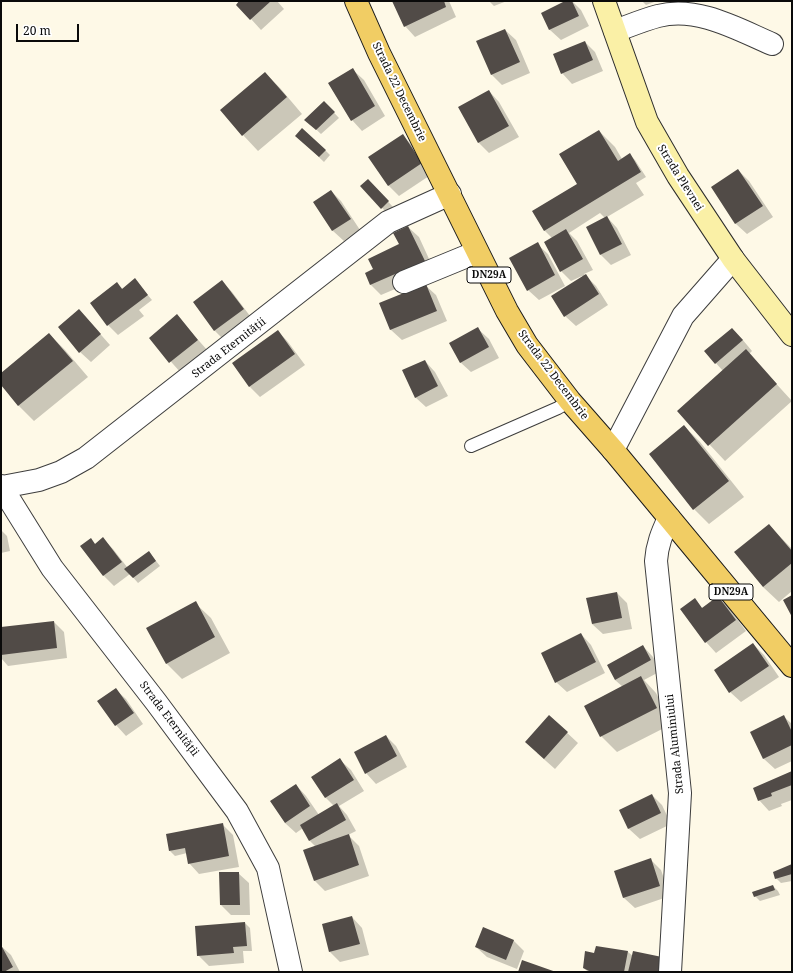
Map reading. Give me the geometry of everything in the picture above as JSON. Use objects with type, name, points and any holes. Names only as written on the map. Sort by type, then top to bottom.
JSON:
[{"type":"main road","name":"Strada 22 Decembrie","points":[[356,1],[379,54],[450,194],[477,252],[507,311],[527,345],[570,401],[613,450],[792,666]]},
{"type":"street","name":"Strada Plevnei","points":[[604,1],[647,122],[678,176],[733,259],[792,335]]},
{"type":"street","points":[[615,31],[659,16],[684,13],[712,19],[772,44]]},
{"type":"street","name":"Strada Eternității","points":[[291,972],[268,868],[237,811],[156,702],[52,568],[2,487],[39,480],[61,472],[86,458],[388,222],[450,194]]},
{"type":"street","points":[[404,282],[477,252]]},
{"type":"street","points":[[613,450],[683,316],[733,259]]},
{"type":"street","name":"Strada Aluminiului","points":[[669,518],[657,548],[656,561],[680,793],[670,972]]},
{"type":"lane","points":[[471,446],[558,408],[570,401]]},
{"type":"building","points":[[239,1],[271,1],[250,20],[236,5]]},
{"type":"building","points":[[392,1],[444,1],[446,7],[404,27]]},
{"type":"building","points":[[565,1],[572,1],[579,16],[549,30],[541,13]]},
{"type":"building","points":[[505,29],[520,62],[491,75],[476,41]]},
{"type":"building","points":[[585,41],[593,60],[561,74],[553,54]]},
{"type":"building","points":[[353,68],[375,106],[351,121],[328,83]]},
{"type":"building","points":[[265,72],[287,97],[242,136],[220,110]]},
{"type":"building","points":[[489,90],[509,126],[478,143],[458,107]]},
{"type":"building","points":[[324,101],[335,112],[316,130],[304,120]]},
{"type":"building","points":[[302,128],[326,150],[319,157],[295,136]]},
{"type":"building","points":[[599,130],[618,161],[630,153],[641,172],[544,231],[532,211],[577,184],[559,154]]},
{"type":"building","points":[[403,134],[422,163],[388,186],[368,157]]},
{"type":"building","points":[[738,169],[763,206],[735,224],[711,187]]},
{"type":"building","points":[[368,179],[389,201],[381,209],[360,186]]},
{"type":"building","points":[[331,190],[351,219],[332,231],[313,202]]},
{"type":"building","points":[[607,216],[622,244],[600,255],[586,227]]},
{"type":"building","points":[[408,226],[425,261],[370,285],[365,273],[373,269],[368,259],[399,244],[393,233]]},
{"type":"building","points":[[566,229],[583,259],[560,272],[544,242]]},
{"type":"building","points":[[538,242],[555,275],[527,291],[509,258]]},
{"type":"building","points":[[586,274],[599,294],[564,317],[551,296]]},
{"type":"building","points":[[135,278],[148,295],[107,326],[90,303],[117,282],[122,289]]},
{"type":"building","points":[[222,280],[244,309],[214,331],[193,302]]},
{"type":"building","points":[[426,284],[437,311],[390,330],[379,303]]},
{"type":"building","points":[[79,309],[101,334],[79,353],[58,327]]},
{"type":"building","points":[[177,314],[198,340],[169,363],[149,338]]},
{"type":"building","points":[[478,327],[489,347],[460,363],[449,343]]},
{"type":"building","points":[[732,328],[743,340],[715,364],[704,351]]},
{"type":"building","points":[[278,330],[295,354],[249,387],[232,363]]},
{"type":"building","points":[[49,333],[73,361],[18,406],[1,385],[1,373]]},
{"type":"building","points":[[746,349],[777,384],[708,446],[677,411]]},
{"type":"building","points":[[425,360],[438,386],[415,398],[402,370]]},
{"type":"building","points":[[684,425],[729,481],[693,510],[649,454]]},
{"type":"building","points":[[769,524],[792,551],[792,563],[763,587],[734,552]]},
{"type":"building","points":[[103,537],[122,562],[103,576],[80,546],[91,538],[95,544]]},
{"type":"building","points":[[149,551],[156,561],[133,578],[124,569]]},
{"type":"building","points":[[617,592],[622,618],[592,624],[586,598]]},
{"type":"building","points":[[792,595],[792,617],[783,600]]},
{"type":"building","points":[[718,596],[736,620],[705,643],[680,609],[695,598],[702,608]]},
{"type":"building","points":[[196,601],[215,637],[166,664],[146,628]]},
{"type":"building","points":[[54,621],[57,648],[1,655],[1,627]]},
{"type":"building","points":[[581,633],[596,662],[555,683],[541,653]]},
{"type":"building","points":[[753,643],[769,666],[729,693],[714,670]]},
{"type":"building","points":[[643,645],[651,660],[615,680],[607,665]]},
{"type":"building","points":[[641,676],[657,708],[600,737],[584,706]]},
{"type":"building","points":[[116,688],[134,713],[115,726],[97,701]]},
{"type":"building","points":[[549,715],[568,732],[544,759],[525,742]]},
{"type":"building","points":[[784,715],[792,732],[792,745],[763,759],[750,732]]},
{"type":"building","points":[[386,735],[397,756],[365,774],[354,752]]},
{"type":"building","points":[[340,758],[354,780],[325,798],[311,777]]},
{"type":"building","points":[[792,771],[792,785],[771,793],[772,796],[758,801],[753,788]]},
{"type":"building","points":[[296,784],[310,806],[285,823],[270,801]]},
{"type":"building","points":[[652,794],[661,813],[628,829],[619,810]]},
{"type":"building","points":[[337,803],[346,820],[309,841],[300,825]]},
{"type":"building","points":[[223,823],[229,856],[188,864],[185,848],[169,851],[166,834]]},
{"type":"building","points":[[349,834],[359,865],[314,881],[303,850]]},
{"type":"building","points":[[651,858],[660,886],[623,898],[614,871]]},
{"type":"building","points":[[792,864],[792,874],[775,879],[773,872]]},
{"type":"building","points":[[219,872],[239,872],[240,905],[220,905]]},
{"type":"building","points":[[773,885],[775,890],[754,897],[752,892]]},
{"type":"building","points":[[352,916],[360,944],[329,952],[322,924]]},
{"type":"building","points":[[245,922],[247,946],[233,947],[234,953],[197,956],[195,926]]},
{"type":"building","points":[[483,927],[514,940],[506,960],[475,947]]},
{"type":"building","points":[[1,945],[13,967],[4,972],[1,972]]},
{"type":"building","points":[[596,946],[628,951],[624,972],[591,972],[583,968],[585,951],[594,953]]},
{"type":"building","points":[[633,951],[662,957],[658,972],[628,972]]},
{"type":"building","points":[[522,960],[556,972],[518,972]]}]
